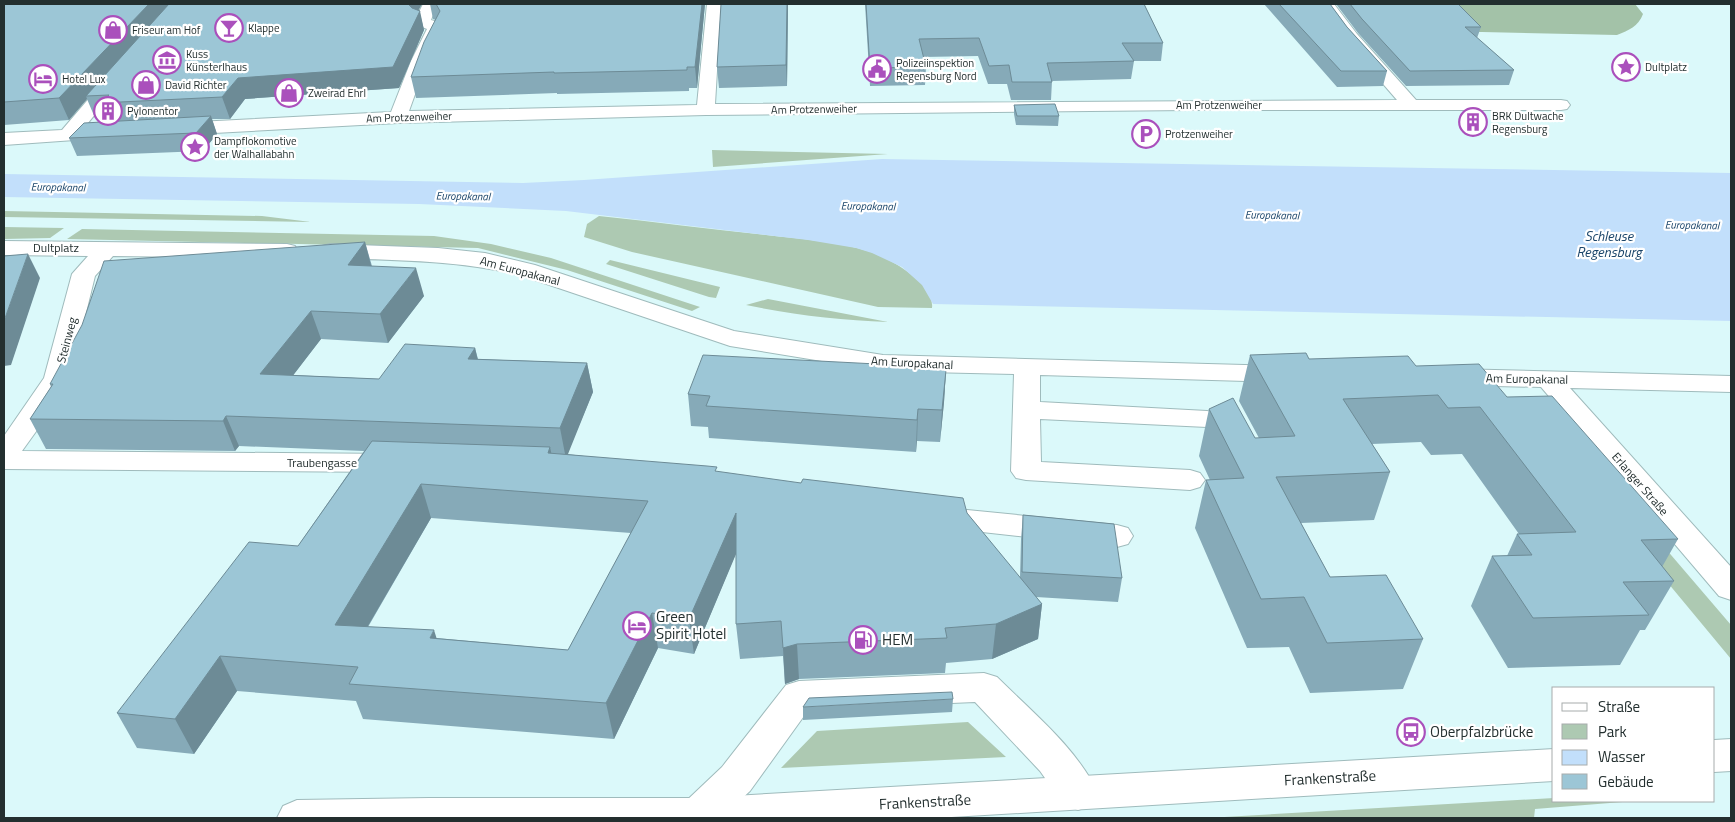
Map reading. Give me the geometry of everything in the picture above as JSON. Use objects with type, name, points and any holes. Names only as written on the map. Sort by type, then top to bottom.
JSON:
[{"type":"street","points":[[398,117],[419,61],[435,29],[432,25],[422,22],[430,4]]},
{"type":"street","points":[[706,110],[714,4]]},
{"type":"street","points":[[1326,4],[1351,37],[1412,105]]},
{"type":"street","points":[[68,135],[128,65]]},
{"type":"street","name":"Am Protzenweiher","points":[[155,130],[398,117],[706,110],[1180,105],[1561,105]]},
{"type":"street","points":[[4,139],[126,132]]},
{"type":"street","name":"Dultplatz","points":[[4,248],[108,248]]},
{"type":"street","name":"Am Europakanal","points":[[108,248],[374,252],[438,255],[485,260],[527,270],[730,338],[883,363],[1302,374]]},
{"type":"street","name":"Steinweg","points":[[4,455],[31,419],[57,378],[84,274],[108,248]]},
{"type":"street","points":[[1027,368],[1026,471],[1190,480]]},
{"type":"street","name":"Am Europakanal","points":[[1430,377],[1731,384]]},
{"type":"street","name":"Erlanger Straße","points":[[1548,379],[1731,588]]},
{"type":"street","points":[[1027,410],[1206,419]]},
{"type":"street","name":"Traubengasse","points":[[4,460],[422,464]]},
{"type":"street","points":[[913,515],[1117,536]]},
{"type":"street","points":[[698,815],[736,779],[799,695],[984,686],[1054,760],[1078,793]]},
{"type":"street","points":[[1715,756],[1731,754]]},
{"type":"street","name":"Frankenstraße","points":[[296,818],[429,815],[698,815],[1552,765]]},
{"type":"green space","points":[[1446,4],[1635,4],[1643,14],[1636,25],[1617,35],[1474,32]]},
{"type":"green space","points":[[712,150],[888,154],[713,167]]},
{"type":"green space","points":[[4,211],[262,216],[311,222],[4,217]]},
{"type":"green space","points":[[599,216],[819,241],[858,248],[879,255],[910,273],[926,290],[931,299],[932,308],[878,307],[632,252],[584,237],[587,224]]},
{"type":"green space","points":[[4,227],[64,228],[50,238],[4,239]]},
{"type":"green space","points":[[82,229],[434,236],[491,244],[551,258],[700,307],[692,311],[567,270],[478,248],[67,239]]},
{"type":"green space","points":[[610,260],[720,287],[716,298],[709,297],[606,264]]},
{"type":"green space","points":[[768,299],[888,322],[782,312],[746,305]]},
{"type":"green space","points":[[1517,401],[1564,430],[1731,625],[1731,659]]},
{"type":"green space","points":[[968,722],[1006,757],[781,768],[817,731]]},
{"type":"green space","points":[[1552,798],[1552,802],[1622,802],[1535,809],[1534,818],[1207,818]]},
{"type":"water","name":"Schleuse Regensburg","points":[[882,159],[1731,173],[1731,321],[933,304],[922,285],[902,267],[856,248],[808,240],[566,211],[419,204],[4,197],[4,174],[523,183]]},
{"type":"building","points":[[4,4],[149,4],[59,98],[4,102]]},
{"type":"building","points":[[169,4],[408,4],[420,11],[393,67],[238,78],[222,97],[100,103],[109,95],[86,96]]},
{"type":"building","points":[[436,4],[702,4],[695,67],[687,67],[687,70],[411,77],[424,42],[440,11]]},
{"type":"building","points":[[721,4],[787,4],[786,65],[717,67]]},
{"type":"building","points":[[866,4],[1144,4],[1163,43],[1122,43],[1134,61],[1047,63],[1052,82],[1012,82],[1009,65],[989,66],[979,38],[919,39],[926,67],[870,68]]},
{"type":"building","points":[[1279,4],[1330,4],[1347,27],[1387,71],[1341,71]]},
{"type":"building","points":[[1350,4],[1458,4],[1481,27],[1465,27],[1514,70],[1410,71]]},
{"type":"building","points":[[1055,104],[1059,116],[1017,116],[1014,105]]},
{"type":"building","points":[[211,116],[196,133],[69,138],[84,123]]},
{"type":"building","points":[[365,242],[348,265],[416,268],[380,314],[311,311],[260,374],[379,379],[405,344],[475,348],[468,359],[587,363],[560,428],[226,416],[223,421],[30,419],[53,384],[50,384],[82,325],[104,261]]},
{"type":"building","points":[[28,254],[4,321],[4,256]]},
{"type":"building","points":[[1306,353],[1309,359],[1408,356],[1416,366],[1479,364],[1507,397],[1552,396],[1678,539],[1641,540],[1674,581],[1623,582],[1649,615],[1533,618],[1492,556],[1532,555],[1517,534],[1576,532],[1480,407],[1448,408],[1438,395],[1343,399],[1390,472],[1276,477],[1330,577],[1386,575],[1423,639],[1327,643],[1304,597],[1261,599],[1206,480],[1244,478],[1209,409],[1233,398],[1255,438],[1295,436],[1250,355]]},
{"type":"building","points":[[703,355],[896,365],[896,367],[946,370],[942,410],[918,409],[917,420],[706,406],[710,396],[688,394]]},
{"type":"building","points":[[372,441],[550,447],[548,453],[717,467],[715,471],[801,483],[803,479],[963,498],[967,513],[1042,604],[996,624],[945,628],[947,638],[797,644],[783,648],[781,621],[736,624],[736,513],[689,619],[652,613],[606,703],[349,684],[358,667],[220,656],[175,719],[117,713],[249,542],[298,546]],"holes":[[[421,484],[648,501],[568,650],[430,638],[434,630],[335,625]]]},
{"type":"building","points":[[1023,515],[1114,524],[1122,578],[1022,572]]},
{"type":"building","points":[[952,692],[953,699],[803,707],[809,698]]},
{"type":"place","name":"Klappe","points":[[229,28]]},
{"type":"place","name":"Friseur am Hof","points":[[113,30]]},
{"type":"place","name":"Kuss Künsterlhaus","points":[[167,60]]},
{"type":"place","name":"Dultplatz","points":[[1626,67]]},
{"type":"place","name":"Polizeiinspektion Regensburg Nord","points":[[877,69]]},
{"type":"place","name":"Hotel Lux","points":[[43,79]]},
{"type":"place","name":"David Richter","points":[[146,85]]},
{"type":"place","name":"Zweirad Ehrl","points":[[289,93]]},
{"type":"place","name":"Pylonentor","points":[[108,111]]},
{"type":"place","name":"BRK Dultwache Regensburg","points":[[1473,122]]},
{"type":"place","name":"Protzenweiher","points":[[1146,134]]},
{"type":"place","name":"Dampflokomotive der Walhallabahn","points":[[195,147]]},
{"type":"place","name":"Green Spirit Hotel","points":[[637,626]]},
{"type":"place","name":"HEM","points":[[863,640]]},
{"type":"place","name":"Oberpfalzbrücke","points":[[1411,732]]},
{"type":"water label","name":"Europakanal","points":[[58,187]]},
{"type":"water label","name":"Europakanal","points":[[463,196]]},
{"type":"water label","name":"Europakanal","points":[[868,206]]},
{"type":"water label","name":"Europakanal","points":[[1272,215]]},
{"type":"water label","name":"Europakanal","points":[[1692,225]]}]
